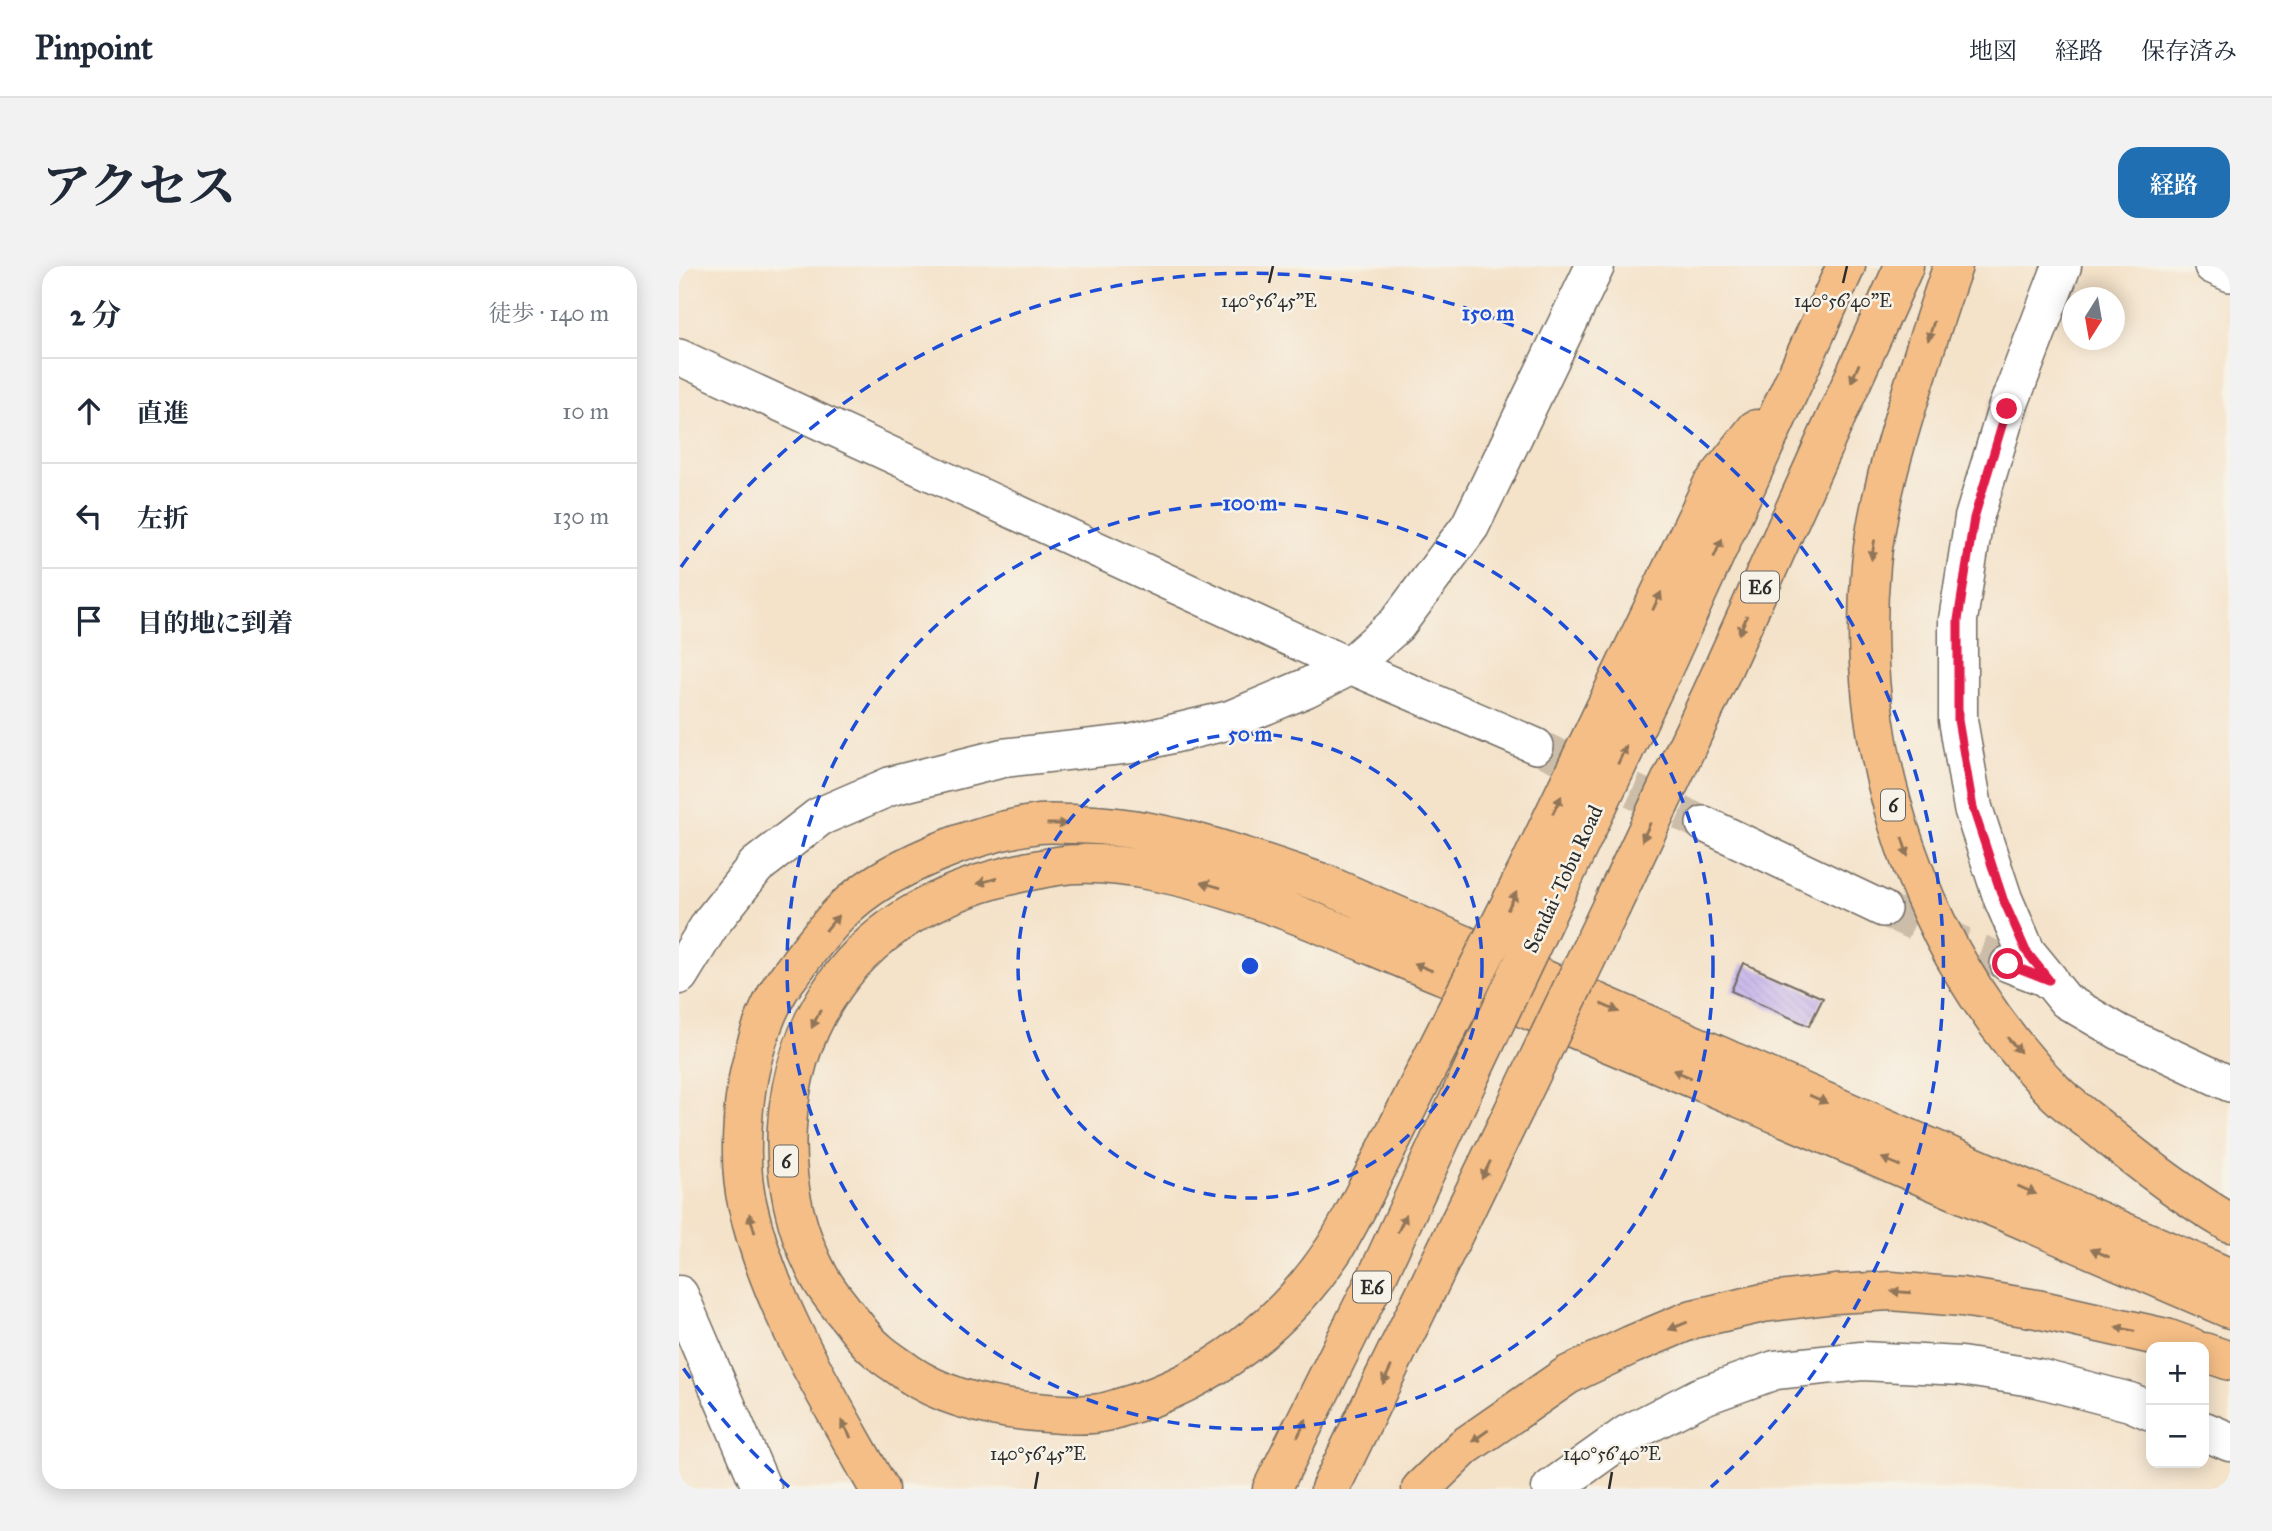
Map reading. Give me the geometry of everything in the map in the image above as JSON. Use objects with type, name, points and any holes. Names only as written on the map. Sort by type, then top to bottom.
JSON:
[{"type":"highway","name":"Sendai-Tobu Road","points":[[1272,1489],[1376,1279],[1467,1082],[1545,875],[1663,669],[1846,266]]},
{"type":"highway","name":"E6","points":[[1330,1489],[1515,1108],[1712,692],[1904,266]]},
{"type":"highway","name":"6","points":[[1953,266],[1899,431],[1883,490],[1871,564],[1868,625],[1872,708],[1886,781],[1906,854],[1931,914],[1964,974],[2003,1031],[2054,1091],[2121,1147],[2202,1207],[2230,1223]]},
{"type":"highway","name":"6","points":[[879,1489],[809,1361],[767,1272],[747,1206],[741,1149],[744,1094],[756,1046],[777,993],[842,911],[887,877],[932,855],[986,835],[1040,824],[1104,825],[1179,839],[1325,884],[2230,1278]]},
{"type":"highway","name":"6","points":[[1545,875],[1426,1071],[1337,1244],[1306,1287],[1269,1324],[1233,1355],[1192,1381],[1156,1397],[1099,1414],[1001,1409],[959,1397],[919,1380],[875,1349],[820,1280],[802,1238],[789,1194],[787,1123],[798,1062],[816,1016],[837,981],[868,947],[896,924],[938,899],[985,881],[1033,870],[1078,864],[1131,867],[1188,878],[1255,897],[1532,1010],[1939,1182],[2230,1310]]},
{"type":"highway","points":[[1421,1489],[1464,1447],[1568,1375],[1693,1319],[1763,1303],[1835,1294],[1891,1291],[1962,1297],[2037,1309],[2177,1342]]},
{"type":"highway","points":[[2209,1354],[2230,1361]]},
{"type":"street","points":[[679,975],[711,923],[757,866],[819,817],[891,786],[1003,758],[1130,744],[1230,720],[1350,666],[1397,624],[1470,526],[1595,266]]},
{"type":"street","points":[[2062,266],[2007,409],[1974,518],[1958,620],[1958,720],[1973,808],[2003,899],[2026,951],[2066,1001],[2119,1032],[2230,1084]]},
{"type":"street","points":[[2212,266],[2230,274]]},
{"type":"street","points":[[679,357],[1350,666],[1536,746]]},
{"type":"street","points":[[1705,824],[1883,909]]},
{"type":"street","points":[[2008,964],[2049,980]]},
{"type":"street","points":[[679,1296],[762,1489]]},
{"type":"street","points":[[1551,1489],[1628,1434],[1700,1397],[1775,1370],[1862,1361],[1961,1366],[2038,1378],[2130,1402],[2146,1409]]},
{"type":"street","points":[[2209,1433],[2230,1442]]},
{"type":"building","points":[[1743,963],[1823,998],[1809,1026],[1731,991]]},
{"type":"tunnel","points":[[1536,746],[1704,824]]},
{"type":"tunnel","points":[[1883,909],[2008,964]]},
{"type":"route","points":[[2007,409],[1974,518],[1958,620],[1958,720],[1973,808],[2003,899],[2026,951],[2049,980],[2008,964]]}]
